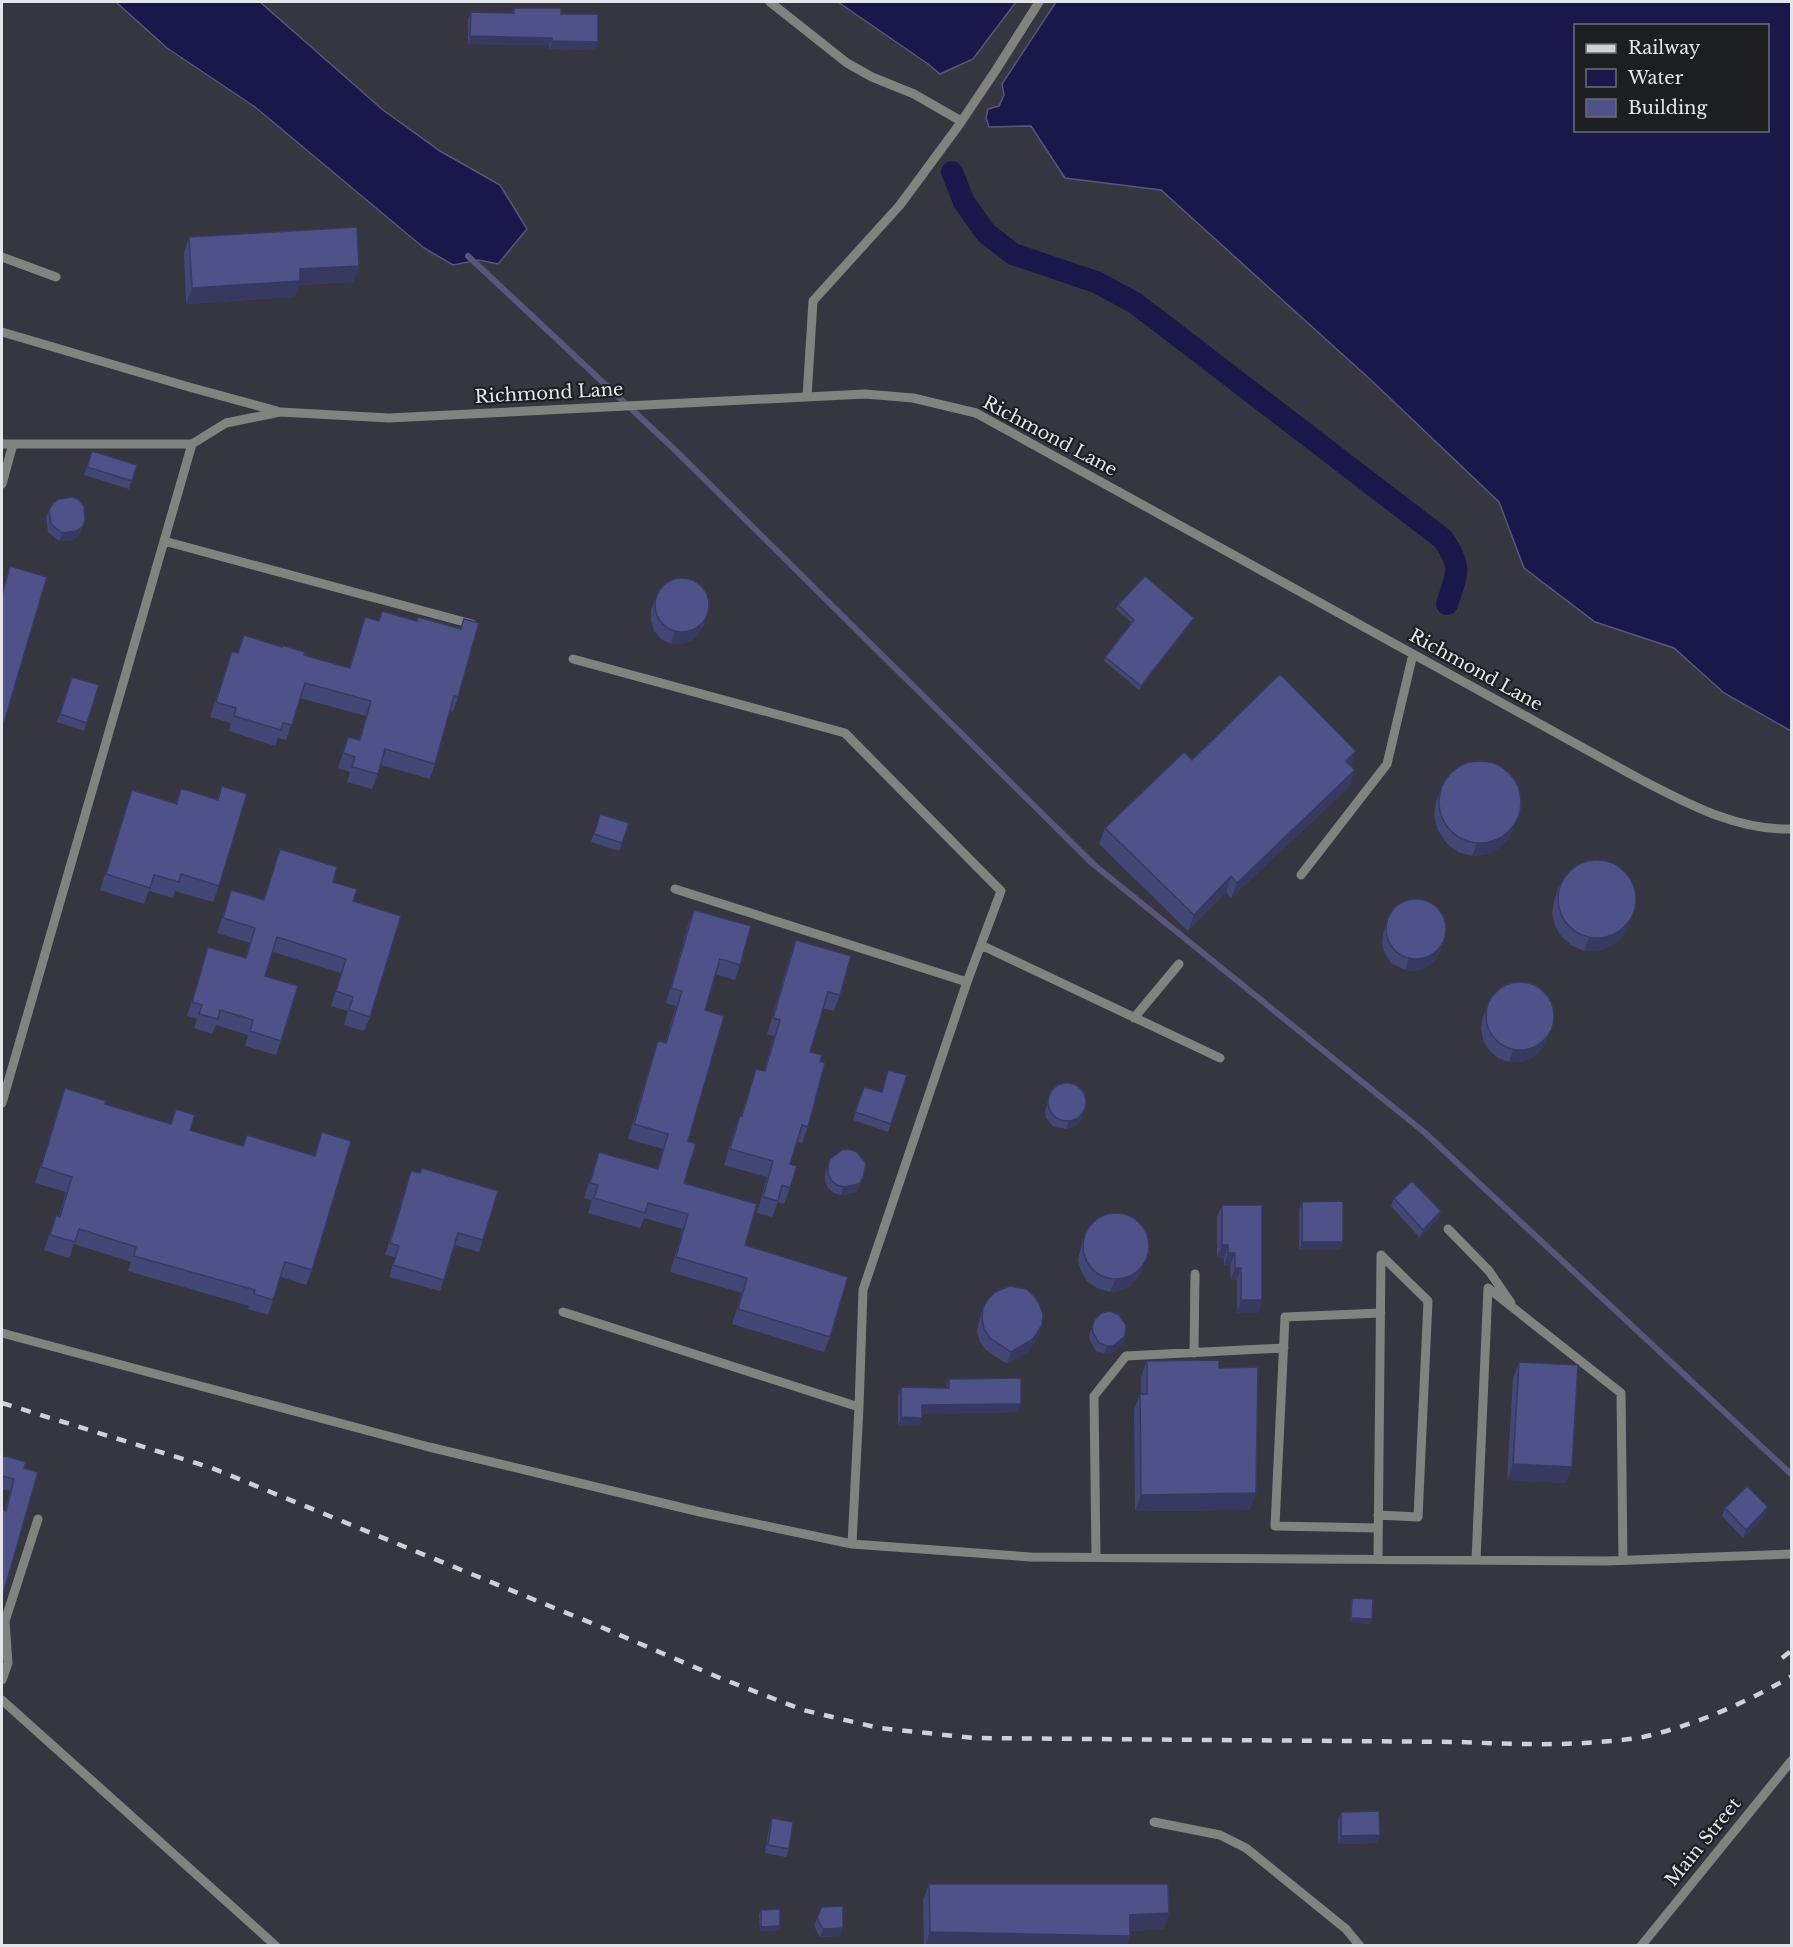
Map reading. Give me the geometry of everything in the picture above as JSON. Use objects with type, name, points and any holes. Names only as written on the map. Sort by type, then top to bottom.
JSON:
[{"type":"lane","points":[[770,2],[847,63],[872,77],[914,94],[961,121]]},
{"type":"lane","points":[[804,397],[813,301],[900,205],[996,70],[1039,2]]},
{"type":"lane","points":[[2,257],[56,277]]},
{"type":"lane","points":[[2,332],[280,412]]},
{"type":"lane","name":"Richmond Lane","points":[[192,444],[226,423],[280,412],[389,418],[865,394],[914,398],[976,413],[1705,813],[1753,826],[1791,829]]},
{"type":"lane","points":[[2,444],[192,444],[2,1103]]},
{"type":"lane","points":[[2,484],[13,444]]},
{"type":"lane","points":[[164,541],[472,624]]},
{"type":"lane","points":[[1301,875],[1387,764],[1413,654]]},
{"type":"lane","points":[[573,659],[845,733],[1001,891],[967,982],[863,1290],[852,1544]]},
{"type":"lane","points":[[675,889],[967,982]]},
{"type":"lane","points":[[981,945],[1220,1058]]},
{"type":"lane","points":[[1134,1018],[1179,964]]},
{"type":"lane","points":[[1448,1229],[1489,1271],[1516,1310]]},
{"type":"lane","points":[[1378,1515],[1418,1517],[1428,1301],[1381,1255],[1381,1313],[1378,1515],[1378,1559]]},
{"type":"lane","points":[[1194,1353],[1195,1274]]},
{"type":"lane","points":[[1476,1560],[1488,1288],[1621,1393],[1623,1560]]},
{"type":"lane","points":[[563,1312],[859,1407]]},
{"type":"lane","points":[[1378,1528],[1275,1526],[1285,1317],[1381,1313]]},
{"type":"lane","points":[[2,1333],[429,1447],[700,1512],[852,1544],[1031,1557],[1623,1560],[1791,1554]]},
{"type":"lane","points":[[1096,1557],[1095,1396],[1125,1356],[1284,1348]]},
{"type":"lane","points":[[2,1680],[8,1663],[5,1621],[38,1519]]},
{"type":"lane","points":[[3,1704],[276,1946]]},
{"type":"lane","name":"Main Street","points":[[1641,1946],[1791,1760]]},
{"type":"lane","points":[[1154,1822],[1220,1835],[1246,1848],[1346,1929],[1360,1946]]},
{"type":"water","points":[[116,2],[260,2],[383,110],[440,151],[500,185],[527,229],[498,264],[479,260],[453,265],[424,248],[255,107],[167,48]]},
{"type":"water","points":[[838,2],[1016,2],[973,59],[940,74]]},
{"type":"water","points":[[1056,2],[1791,2],[1791,731],[1724,693],[1674,648],[1595,622],[1524,568],[1499,502],[1373,382],[1161,190],[1065,178],[1031,126],[989,127],[986,118],[988,109],[999,106],[1004,95],[1002,84]]},
{"type":"building","points":[[514,8],[561,8],[561,14],[598,14],[598,42],[552,41],[552,38],[470,36],[471,12],[514,13]]},
{"type":"building","points":[[357,227],[359,266],[300,269],[300,281],[192,288],[189,237]]},
{"type":"building","points":[[92,451],[137,465],[132,481],[87,467]]},
{"type":"building","points":[[73,497],[84,506],[85,521],[76,531],[62,533],[51,524],[49,510],[59,499]]},
{"type":"building","points":[[10,566],[47,577],[2,729],[2,595]]},
{"type":"building","points":[[1145,576],[1194,618],[1141,686],[1105,657],[1134,620],[1118,605]]},
{"type":"building","points":[[682,578],[692,580],[701,586],[707,595],[709,605],[707,615],[701,624],[692,630],[682,632],[672,630],[663,624],[657,615],[655,605],[657,595],[663,586],[672,580]]},
{"type":"building","points":[[382,611],[417,621],[418,617],[461,629],[464,619],[479,623],[458,697],[454,696],[435,764],[385,749],[378,774],[352,767],[355,757],[343,753],[348,737],[360,740],[371,701],[305,683],[292,725],[283,723],[281,730],[234,716],[236,708],[216,702],[232,651],[238,653],[244,635],[305,652],[304,655],[350,668],[365,617],[379,621]]},
{"type":"building","points":[[1280,674],[1356,751],[1346,761],[1355,770],[1237,883],[1231,876],[1194,915],[1105,828],[1184,752],[1192,760]]},
{"type":"building","points":[[72,677],[99,685],[87,723],[60,714]]},
{"type":"building","points":[[1480,761],[1496,764],[1509,773],[1518,786],[1521,802],[1518,818],[1509,831],[1496,840],[1480,843],[1464,840],[1451,831],[1442,818],[1439,802],[1442,786],[1451,773],[1464,764]]},
{"type":"building","points":[[222,786],[247,794],[219,886],[181,874],[179,882],[154,875],[150,888],[106,874],[132,790],[177,804],[181,788],[218,800]]},
{"type":"building","points":[[600,814],[629,823],[622,843],[594,834]]},
{"type":"building","points":[[280,849],[337,867],[333,882],[357,889],[353,901],[401,916],[370,1017],[349,1010],[353,997],[336,991],[346,959],[277,937],[265,976],[298,986],[281,1041],[250,1031],[253,1020],[220,1010],[218,1019],[199,1014],[202,1005],[192,1002],[208,947],[246,958],[255,928],[223,918],[231,890],[264,900]]},
{"type":"building","points":[[1597,860],[1612,863],[1625,871],[1633,884],[1636,899],[1633,914],[1625,927],[1612,935],[1597,938],[1582,935],[1569,927],[1561,914],[1558,899],[1561,884],[1569,871],[1582,863]]},
{"type":"building","points":[[1416,899],[1433,904],[1441,912],[1446,929],[1441,946],[1433,954],[1416,959],[1399,954],[1391,946],[1386,929],[1391,912],[1399,904]]},
{"type":"building","points":[[694,910],[751,926],[740,965],[720,959],[705,1010],[724,1016],[688,1141],[696,1144],[684,1183],[757,1204],[745,1245],[848,1277],[830,1337],[738,1309],[747,1278],[676,1257],[688,1214],[648,1203],[645,1213],[594,1198],[598,1185],[590,1183],[599,1152],[658,1169],[668,1134],[634,1124],[658,1040],[666,1043],[682,991],[671,988]]},
{"type":"building","points":[[796,940],[851,956],[840,995],[828,992],[810,1052],[822,1055],[820,1061],[825,1063],[808,1127],[802,1125],[790,1164],[797,1166],[790,1188],[782,1185],[778,1201],[763,1197],[773,1161],[730,1149],[756,1069],[765,1071],[780,1020],[773,1018]]},
{"type":"building","points":[[1520,982],[1533,985],[1544,992],[1551,1003],[1554,1016],[1551,1029],[1544,1040],[1533,1047],[1520,1050],[1507,1047],[1496,1040],[1489,1029],[1486,1016],[1489,1003],[1496,992],[1507,985]]},
{"type":"building","points":[[888,1070],[907,1075],[891,1124],[855,1112],[864,1087],[882,1092]]},
{"type":"building","points":[[1067,1083],[1081,1088],[1086,1102],[1081,1116],[1067,1121],[1053,1116],[1048,1102],[1053,1088]]},
{"type":"building","points":[[65,1088],[106,1101],[105,1104],[171,1124],[176,1109],[195,1115],[190,1130],[243,1146],[247,1135],[315,1156],[322,1132],[351,1141],[312,1270],[285,1262],[273,1300],[254,1294],[255,1290],[134,1256],[136,1247],[79,1229],[75,1242],[50,1235],[56,1215],[60,1217],[72,1177],[41,1167]]},
{"type":"building","points":[[849,1149],[857,1152],[866,1163],[863,1178],[859,1184],[844,1187],[831,1180],[828,1166],[830,1159],[842,1150]]},
{"type":"building","points":[[422,1168],[498,1191],[483,1240],[458,1233],[444,1280],[393,1265],[399,1246],[390,1243],[411,1171],[420,1173]]},
{"type":"building","points":[[1412,1181],[1441,1211],[1423,1230],[1394,1198]]},
{"type":"building","points":[[1343,1201],[1343,1242],[1302,1242],[1302,1202]]},
{"type":"building","points":[[1222,1205],[1262,1205],[1262,1300],[1241,1300],[1241,1268],[1235,1268],[1235,1253],[1228,1253],[1228,1245],[1222,1245]]},
{"type":"building","points":[[1116,1213],[1129,1216],[1139,1223],[1146,1233],[1149,1246],[1146,1259],[1139,1269],[1129,1276],[1116,1279],[1103,1276],[1093,1269],[1086,1259],[1083,1246],[1086,1233],[1093,1223],[1103,1216]]},
{"type":"building","points":[[1010,1286],[1026,1289],[1034,1296],[1043,1315],[1042,1325],[1033,1339],[1011,1352],[990,1338],[984,1329],[982,1319],[983,1308],[988,1299],[995,1292]]},
{"type":"building","points":[[1110,1311],[1119,1315],[1126,1325],[1125,1336],[1113,1346],[1107,1346],[1099,1343],[1092,1327],[1095,1319],[1102,1313]]},
{"type":"building","points":[[1219,1360],[1219,1368],[1258,1367],[1256,1493],[1141,1495],[1140,1394],[1147,1394],[1147,1361]]},
{"type":"building","points":[[1519,1362],[1578,1365],[1572,1467],[1513,1464]]},
{"type":"building","points":[[1021,1378],[1021,1404],[922,1405],[922,1418],[901,1417],[901,1387],[949,1388],[949,1379]]},
{"type":"building","points":[[2,1455],[26,1462],[24,1468],[38,1472],[2,1598],[2,1509],[6,1511],[14,1479],[2,1476]]},
{"type":"building","points":[[1747,1486],[1768,1507],[1746,1530],[1725,1508]]},
{"type":"building","points":[[1352,1598],[1373,1599],[1372,1619],[1351,1618]]},
{"type":"building","points":[[1379,1811],[1380,1835],[1341,1836],[1341,1812]]},
{"type":"building","points":[[772,1818],[793,1822],[789,1849],[768,1845]]},
{"type":"building","points":[[929,1884],[1168,1884],[1169,1913],[1130,1915],[1130,1936],[930,1932]]},
{"type":"building","points":[[843,1906],[843,1928],[823,1929],[817,1918],[822,1907]]},
{"type":"building","points":[[780,1909],[780,1926],[761,1927],[761,1910]]},
{"type":"waterway","points":[[952,172],[964,202],[986,233],[1013,254],[1096,282],[1135,303],[1443,539],[1456,564],[1455,577],[1447,604]]},
{"type":"waterway","points":[[468,256],[673,448],[1093,864],[1424,1132],[1791,1474]]},
{"type":"railway","points":[[2,1403],[212,1468],[720,1678],[803,1710],[879,1728],[974,1738],[1592,1743],[1639,1738],[1701,1720],[1792,1676]]},
{"type":"railway","points":[[1782,1658],[1792,1650]]}]
